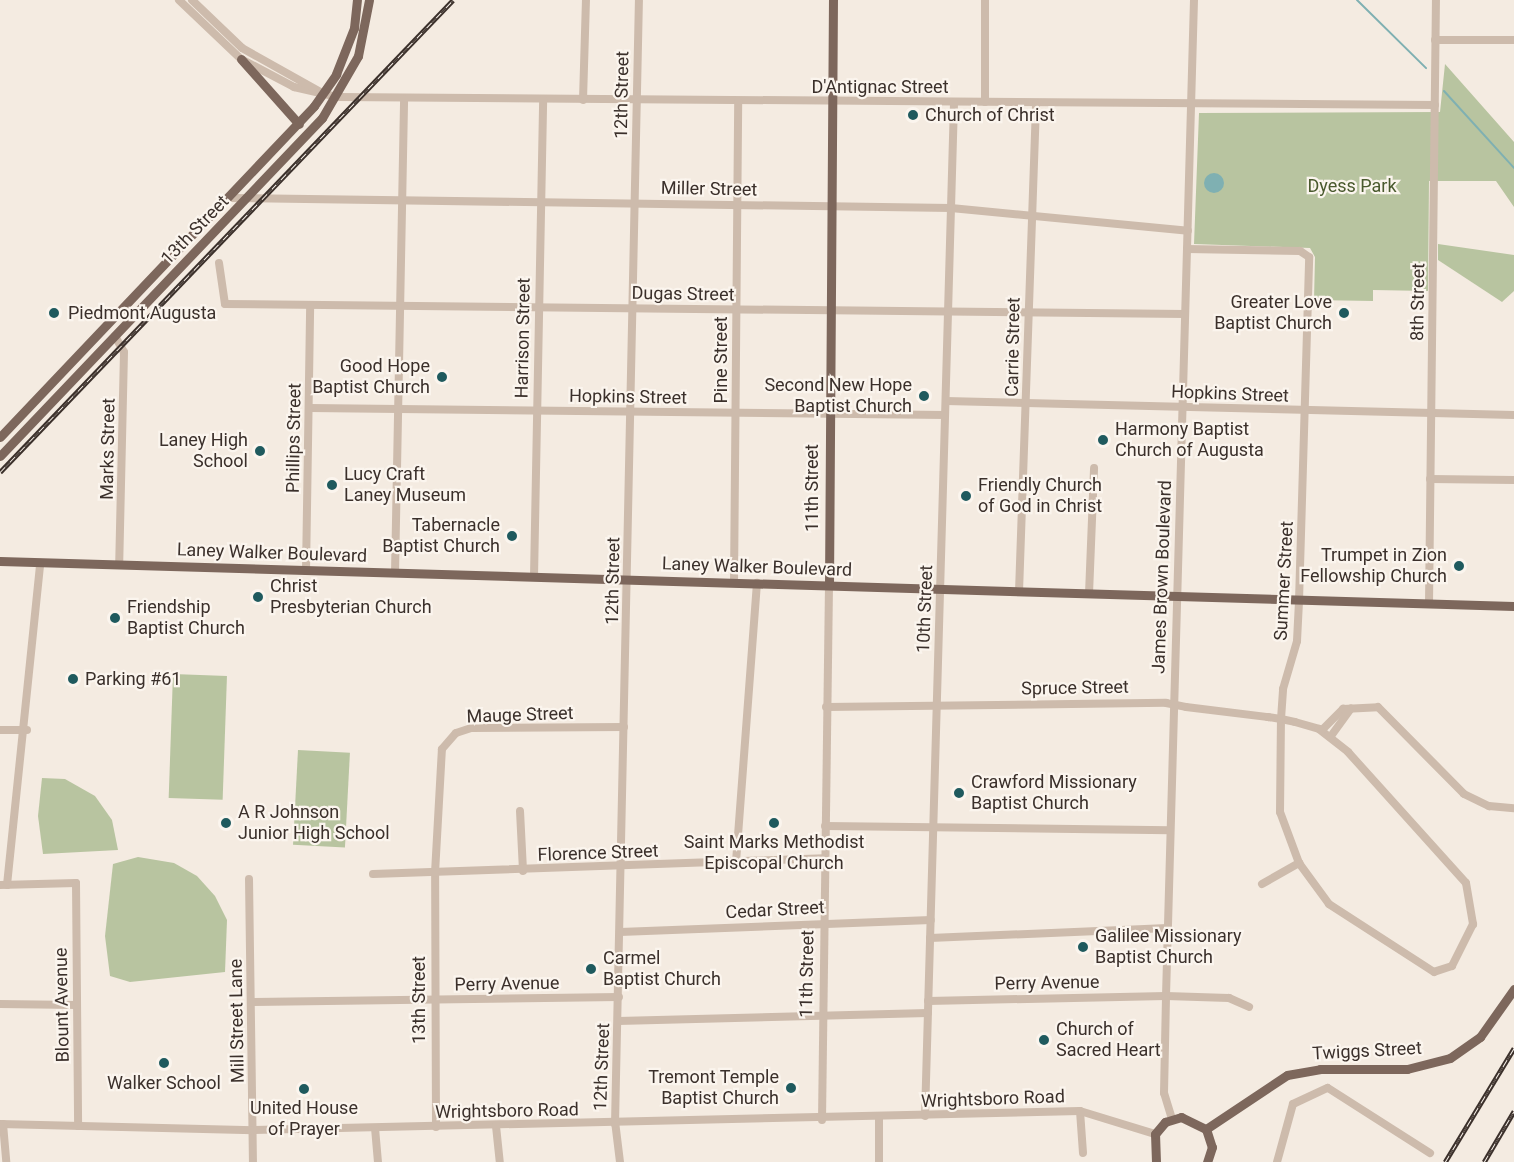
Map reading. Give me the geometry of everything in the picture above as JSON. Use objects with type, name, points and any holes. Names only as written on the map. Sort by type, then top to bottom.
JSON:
[{"type":"main road","points":[[0,437],[230,198],[324,94],[354,28],[357,0]]},
{"type":"main road","name":"13th Street","points":[[0,456],[248,198],[337,97],[363,40],[369,0]]},
{"type":"main road","name":"11th Street","points":[[829,585],[833,0]]},
{"type":"main road","points":[[241,58],[298,124]]},
{"type":"main road","name":"Laney Walker Boulevard","points":[[0,561],[829,585],[1299,602],[1514,606]]},
{"type":"main road","name":"Twiggs Street","points":[[1206,1129],[1287,1075],[1320,1069],[1407,1069],[1450,1058],[1480,1037],[1514,989]]},
{"type":"main road","points":[[1156,1162],[1155,1134],[1172,1119],[1191,1118],[1206,1129],[1209,1160]]},
{"type":"street","name":"D'Antignac Street","points":[[179,0],[241,58],[294,87],[337,97],[1191,104],[1436,101]]},
{"type":"street","name":"D'Antignac Street","points":[[192,0],[242,48],[324,94]]},
{"type":"street","points":[[583,100],[586,0]]},
{"type":"street","name":"12th Street","points":[[620,1162],[615,1124],[639,0]]},
{"type":"street","points":[[985,0],[986,102]]},
{"type":"street","name":"James Brown Boulevard","points":[[1172,1119],[1164,1093],[1194,0]]},
{"type":"street","name":"8th Street","points":[[1429,604],[1436,0]]},
{"type":"street","points":[[1436,40],[1514,40]]},
{"type":"street","points":[[395,573],[404,99]]},
{"type":"street","name":"Harrison Street","points":[[534,577],[543,100]]},
{"type":"street","name":"Pine Street","points":[[734,583],[738,101]]},
{"type":"street","name":"10th Street","points":[[925,1116],[954,102]]},
{"type":"street","name":"Carrie Street","points":[[1019,592],[1036,103]]},
{"type":"street","name":"Miller Street","points":[[230,198],[951,208],[1188,231]]},
{"type":"street","name":"Summer Street","points":[[1187,249],[1307,254],[1306,411],[1299,602],[1281,719],[1279,805],[1299,863],[1339,913],[1443,973]]},
{"type":"street","name":"Dugas Street","points":[[219,262],[220,303],[1185,314]]},
{"type":"street","name":"Phillips Street","points":[[306,571],[310,305]]},
{"type":"street","name":"Marks Street","points":[[115,336],[124,352],[119,565]]},
{"type":"street","name":"Hopkins Street","points":[[946,401],[1514,415]]},
{"type":"street","name":"Hopkins Street","points":[[310,408],[945,415]]},
{"type":"street","points":[[1089,594],[1094,468]]},
{"type":"street","points":[[1430,479],[1514,480]]},
{"type":"street","points":[[4,885],[27,730],[40,563]]},
{"type":"street","points":[[736,862],[757,583]]},
{"type":"street","name":"11th Street","points":[[822,1120],[829,585]]},
{"type":"street","name":"Spruce Street","points":[[826,707],[937,707],[1106,701],[1173,705],[1281,719],[1322,730],[1331,736],[1470,889],[1474,911],[1470,935],[1443,973]]},
{"type":"street","points":[[1331,736],[1352,706]]},
{"type":"street","points":[[1322,730],[1352,706],[1384,710],[1464,794],[1489,806],[1514,808]]},
{"type":"street","name":"Mauge Street","points":[[435,873],[439,761],[456,733],[471,728],[624,728]]},
{"type":"street","points":[[0,730],[27,730]]},
{"type":"street","points":[[520,811],[523,871]]},
{"type":"street","points":[[825,826],[1170,830]]},
{"type":"street","name":"Florence Street","points":[[373,874],[621,868],[824,858]]},
{"type":"street","points":[[1262,884],[1299,863]]},
{"type":"street","name":"13th Street","points":[[435,873],[436,1127]]},
{"type":"street","name":"Mill Street Lane","points":[[249,879],[253,1002],[253,1162]]},
{"type":"street","name":"Blount Avenue","points":[[4,885],[76,882],[78,1126]]},
{"type":"street","name":"Cedar Street","points":[[620,933],[931,920]]},
{"type":"street","points":[[930,938],[1168,928]]},
{"type":"street","name":"Perry Avenue","points":[[928,1001],[1166,996],[1229,998],[1248,1007]]},
{"type":"street","name":"Perry Avenue","points":[[253,1002],[619,997]]},
{"type":"street","points":[[0,1004],[77,1005]]},
{"type":"street","points":[[618,1021],[928,1013]]},
{"type":"street","points":[[1277,1162],[1293,1104],[1322,1089],[1350,1098],[1430,1153]]},
{"type":"street","points":[[1080,1111],[1083,1154]]},
{"type":"street","name":"Wrightsboro Road","points":[[2,1124],[254,1130],[879,1119],[1080,1111],[1155,1134]]},
{"type":"street","points":[[879,1119],[879,1162]]},
{"type":"street","points":[[2,1124],[6,1162]]},
{"type":"street","points":[[496,1126],[500,1162]]},
{"type":"street","points":[[375,1128],[378,1162]]},
{"type":"green space","name":"Dyess Park","points":[[1445,64],[1514,142],[1514,207],[1496,181],[1429,181],[1428,291],[1373,290],[1373,301],[1314,300],[1315,257],[1310,248],[1194,244],[1199,113],[1440,112]]},
{"type":"green space","points":[[1438,244],[1514,255],[1514,291],[1502,302],[1438,260]]},
{"type":"green space","points":[[173,674],[227,676],[223,800],[169,798]]},
{"type":"green space","points":[[298,750],[350,753],[345,848],[293,845]]},
{"type":"green space","points":[[42,778],[65,779],[95,796],[112,820],[118,850],[43,854],[38,816]]},
{"type":"green space","points":[[138,857],[174,863],[197,876],[215,896],[227,920],[225,972],[130,982],[110,976],[105,936],[113,864]]},
{"type":"water","points":[[1210,173],[1218,173],[1224,179],[1224,187],[1218,193],[1210,193],[1204,187],[1204,179]]},
{"type":"waterway","points":[[1357,0],[1426,68]]},
{"type":"waterway","points":[[1444,91],[1514,168]]},
{"type":"railway","points":[[0,472],[453,0]]},
{"type":"railway","points":[[1445,1162],[1514,1048]]},
{"type":"railway","points":[[1484,1162],[1514,1111]]},
{"type":"place","name":"Church of Christ","points":[[913,115]]},
{"type":"place","name":"Piedmont Augusta","points":[[54,313]]},
{"type":"place","name":"Greater Love Baptist Church","points":[[1344,313]]},
{"type":"place","name":"Good Hope Baptist Church","points":[[442,377]]},
{"type":"place","name":"Second New Hope Baptist Church","points":[[924,396]]},
{"type":"place","name":"Harmony Baptist Church of Augusta","points":[[1103,440]]},
{"type":"place","name":"Laney High School","points":[[260,451]]},
{"type":"place","name":"Lucy Craft Laney Museum","points":[[332,485]]},
{"type":"place","name":"Friendly Church of God in Christ","points":[[966,496]]},
{"type":"place","name":"Tabernacle Baptist Church","points":[[512,536]]},
{"type":"place","name":"Trumpet in Zion Fellowship Church","points":[[1459,566]]},
{"type":"place","name":"Christ Presbyterian Church","points":[[258,597]]},
{"type":"place","name":"Friendship Baptist Church","points":[[115,618]]},
{"type":"place","name":"Parking #61","points":[[73,679]]},
{"type":"place","name":"Crawford Missionary Baptist Church","points":[[959,793]]},
{"type":"place","name":"A R Johnson Junior High School","points":[[226,823]]},
{"type":"place","name":"Saint Marks Methodist Episcopal Church","points":[[774,823]]},
{"type":"place","name":"Galilee Missionary Baptist Church","points":[[1083,947]]},
{"type":"place","name":"Carmel Baptist Church","points":[[591,969]]},
{"type":"place","name":"Church of Sacred Heart","points":[[1044,1040]]},
{"type":"place","name":"Walker School","points":[[164,1063]]},
{"type":"place","name":"Tremont Temple Baptist Church","points":[[791,1088]]},
{"type":"place","name":"United House of Prayer","points":[[304,1089]]}]
